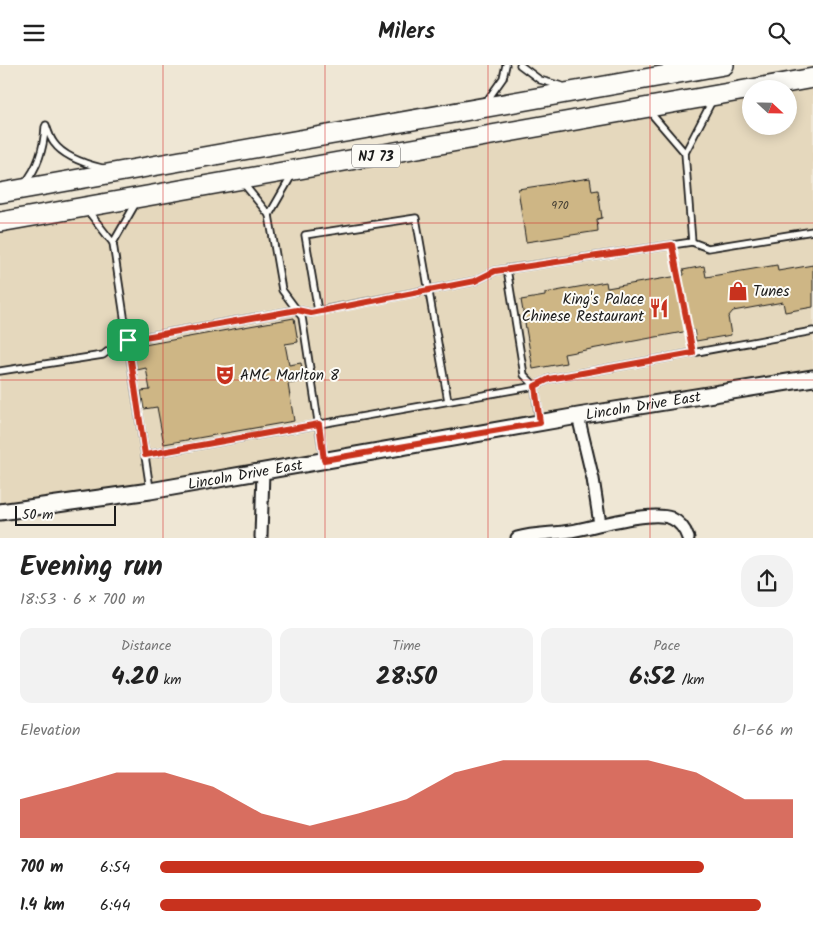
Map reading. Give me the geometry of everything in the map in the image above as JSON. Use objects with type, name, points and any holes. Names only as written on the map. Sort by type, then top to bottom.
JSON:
[{"type":"highway","name":"NJ 73","points":[[0,193],[724,65]]},
{"type":"highway","name":"NJ 73","points":[[798,81],[813,78]]},
{"type":"highway","name":"NJ 73","points":[[0,222],[742,91]]},
{"type":"street","name":"Lincoln Drive East","points":[[0,512],[150,491],[578,416],[813,379]]},
{"type":"street","points":[[578,416],[593,479],[600,524]]},
{"type":"street","points":[[261,538],[262,471]]},
{"type":"street","points":[[517,538],[660,516],[671,518],[681,525],[688,538]]},
{"type":"lane","points":[[482,108],[503,78],[506,65]]},
{"type":"lane","points":[[520,65],[540,80],[582,90]]},
{"type":"lane","points":[[692,242],[685,153],[714,96]]},
{"type":"lane","points":[[646,108],[685,153]]},
{"type":"lane","points":[[19,189],[30,177],[40,158],[45,140],[46,125],[52,141],[59,149],[94,166],[118,172]]},
{"type":"lane","points":[[269,215],[295,170]]},
{"type":"lane","points":[[240,179],[269,215],[282,290],[302,317],[324,460]]},
{"type":"lane","points":[[113,243],[139,197]]},
{"type":"lane","points":[[85,207],[113,243],[150,491]]},
{"type":"lane","points":[[318,311],[305,235],[416,218],[448,401]]},
{"type":"lane","points":[[0,371],[103,355],[121,341],[297,310],[311,313],[475,281],[495,271],[692,242],[708,248],[813,231]]},
{"type":"lane","points":[[507,269],[524,375],[535,386],[540,423]]},
{"type":"lane","points":[[145,455],[535,386],[549,379],[813,331]]},
{"type":"path","points":[[672,245],[693,353]]},
{"type":"shaded area","points":[[813,78],[813,378],[0,512],[0,222],[742,91],[742,135],[798,135],[798,85]]},
{"type":"building","points":[[590,178],[592,191],[598,190],[602,218],[597,219],[598,231],[526,242],[518,189]]},
{"type":"building","points":[[777,265],[778,271],[813,265],[813,307],[785,312],[783,302],[733,311],[728,317],[731,335],[696,341],[694,330],[564,354],[566,363],[533,369],[521,300],[545,296],[545,293],[606,282],[607,288],[684,275],[683,270],[704,266],[706,277]]},
{"type":"building","name":"AMC Marlton 8","points":[[294,318],[298,342],[285,344],[289,365],[301,363],[304,381],[288,384],[294,421],[164,444],[157,407],[144,409],[141,391],[150,390],[146,368],[137,370],[133,347]]},
{"type":"place","name":"Tunes","points":[[738,291]]},
{"type":"place","name":"King's Palace Chinese Restaurant","points":[[659,308]]},
{"type":"place","name":"AMC Marlton 8","points":[[225,375]]},
{"type":"route","points":[[672,245],[693,353],[549,379],[535,386],[540,423],[324,460],[319,424],[145,455],[128,340],[297,310],[311,313],[475,281],[495,271],[672,245]]}]
